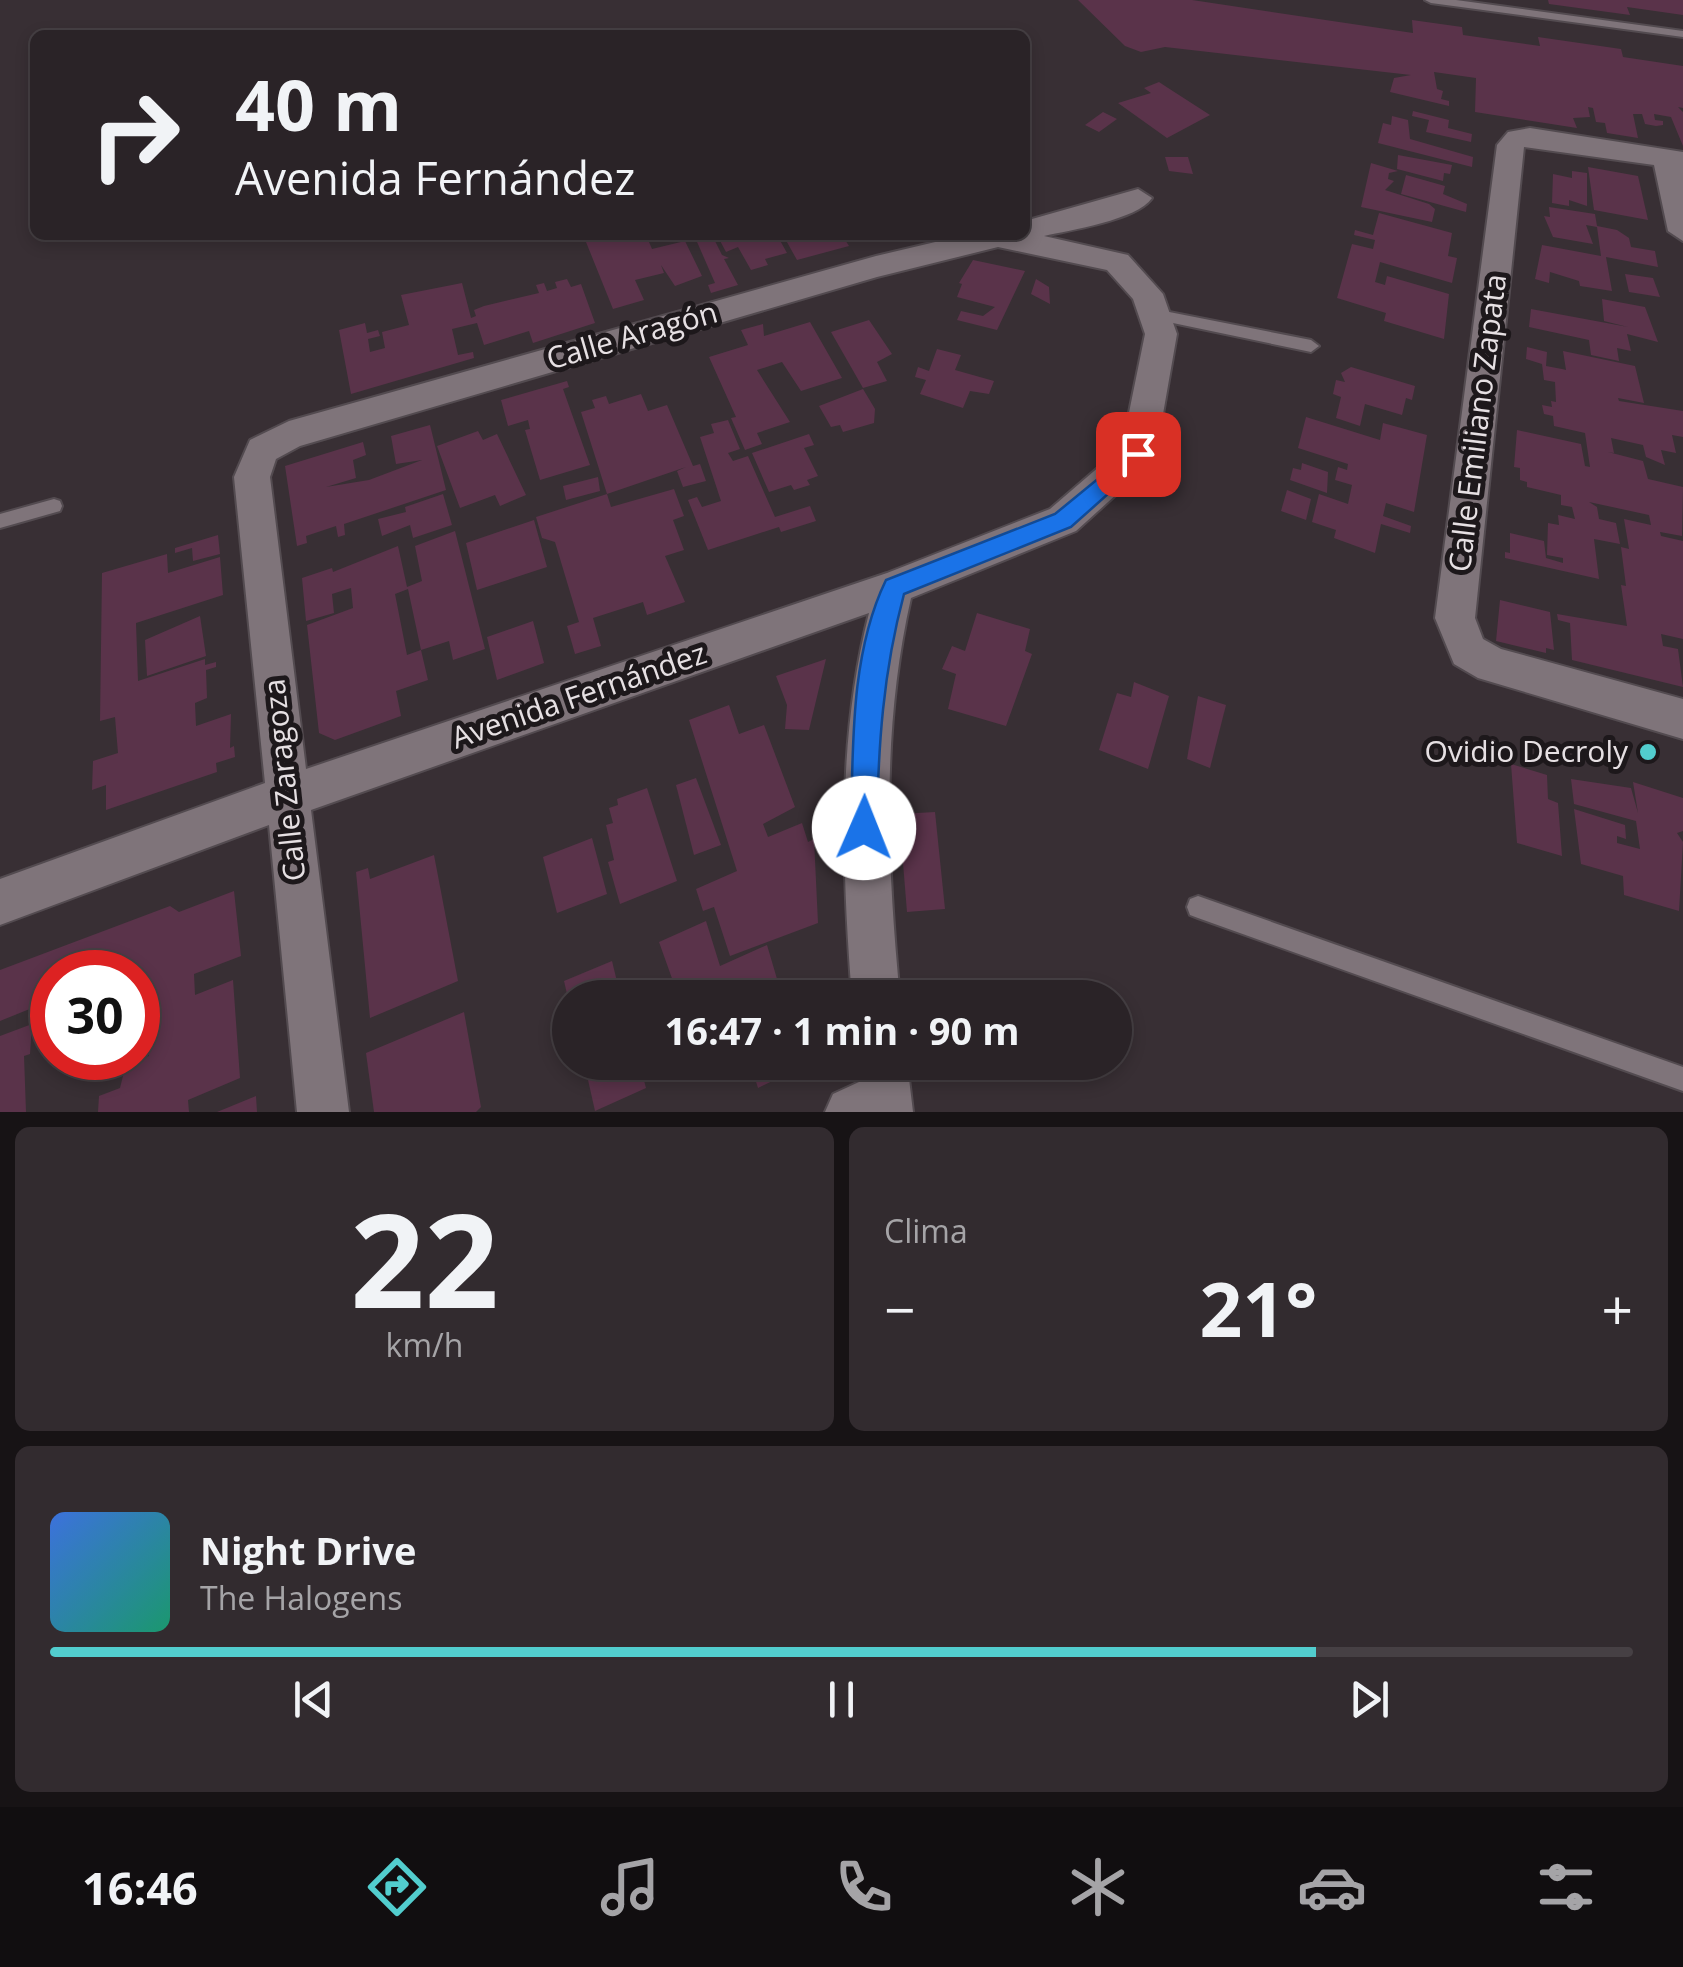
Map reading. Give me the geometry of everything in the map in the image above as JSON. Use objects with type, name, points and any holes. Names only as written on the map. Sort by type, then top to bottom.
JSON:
[{"type":"street","name":"Calle Emiliano Zapata","points":[[1674,160],[1530,136],[1518,138],[1511,145],[1456,618],[1468,651],[1492,666],[1683,719]]},
{"type":"street","points":[[1674,160],[1683,232]]},
{"type":"street","name":"Calle Aragón","points":[[1030,229],[1104,212],[1138,198]]},
{"type":"street","points":[[1030,239],[1117,262],[1147,294],[1154,314]]},
{"type":"street","name":"Calle Aragón","points":[[262,450],[289,434],[876,266],[985,240]]},
{"type":"street","name":"Avenida Fernández","points":[[0,902],[286,797],[894,587],[1063,520],[1138,454],[1161,334],[1154,314]]},
{"type":"street","name":"Calle Zaragoza","points":[[262,450],[252,477],[323,1112]]},
{"type":"street","points":[[874,980],[864,862],[866,726],[879,642],[894,587]]},
{"type":"lane","points":[[1432,0],[1683,34]]},
{"type":"lane","points":[[1154,314],[1311,346]]},
{"type":"lane","points":[[0,521],[54,506]]},
{"type":"lane","points":[[1198,907],[1683,1079]]},
{"type":"building","points":[[1078,0],[1192,0],[1413,33],[1412,20],[1462,27],[1463,35],[1540,46],[1538,37],[1621,49],[1623,57],[1683,66],[1683,108],[1678,107],[1683,112],[1683,146],[1671,117],[1654,114],[1655,120],[1663,121],[1663,125],[1645,124],[1642,114],[1633,114],[1638,138],[1607,133],[1605,123],[1596,122],[1593,108],[1588,107],[1590,117],[1573,118],[1577,128],[1475,112],[1476,78],[1434,72],[1437,89],[1443,91],[1441,99],[1449,101],[1449,106],[1390,92],[1394,78],[1411,75],[1165,47],[1141,52],[1125,46]]},
{"type":"building","points":[[1548,0],[1683,0],[1683,15],[1627,7],[1630,15],[1549,4]]},
{"type":"building","points":[[1159,82],[1210,115],[1167,138],[1118,103],[1151,93],[1144,88]]},
{"type":"building","points":[[1413,111],[1449,120],[1448,128],[1472,134],[1471,142],[1426,132],[1429,120],[1412,116]]},
{"type":"building","points":[[1103,112],[1117,119],[1099,132],[1085,125]]},
{"type":"building","points":[[1392,116],[1408,120],[1410,139],[1473,157],[1472,167],[1378,143],[1383,123],[1391,125]]},
{"type":"building","points":[[1398,155],[1452,165],[1450,174],[1444,173],[1443,181],[1397,169]]},
{"type":"building","points":[[1165,157],[1188,157],[1193,174],[1169,171]]},
{"type":"building","points":[[1371,163],[1398,171],[1389,173],[1388,179],[1394,181],[1385,190],[1429,204],[1435,209],[1432,222],[1361,207]]},
{"type":"building","points":[[1588,167],[1638,176],[1648,220],[1594,210]]},
{"type":"building","points":[[1572,171],[1587,173],[1587,206],[1569,200],[1569,206],[1552,203],[1553,174],[1572,178]]},
{"type":"building","points":[[1406,175],[1445,186],[1443,194],[1467,204],[1466,212],[1401,194]]},
{"type":"building","points":[[1549,207],[1595,214],[1597,226],[1617,230],[1629,238],[1631,247],[1655,251],[1658,267],[1606,257],[1612,291],[1580,286],[1579,281],[1550,272],[1549,283],[1535,279],[1542,245],[1601,256],[1597,227],[1586,225],[1593,244],[1553,237],[1544,216],[1550,217]]},
{"type":"building","points":[[1379,213],[1452,233],[1448,256],[1457,258],[1452,283],[1380,262],[1375,282],[1385,285],[1387,276],[1449,294],[1444,339],[1384,321],[1386,313],[1337,298],[1352,244],[1373,249],[1375,240],[1354,235],[1355,230],[1373,235]]},
{"type":"building","points":[[648,240],[652,249],[685,241],[702,276],[675,286],[661,265],[664,273],[635,280],[644,300],[613,309],[586,242]]},
{"type":"building","points":[[696,240],[714,240],[722,255],[729,258],[724,259],[738,285],[711,293],[708,285],[715,283]]},
{"type":"building","points":[[720,240],[780,240],[787,253],[765,259],[768,265],[751,270],[738,247],[726,252]]},
{"type":"building","points":[[786,240],[845,240],[849,246],[797,260]]},
{"type":"building","points":[[973,260],[1025,271],[997,330],[957,320],[961,311],[983,316],[995,307],[957,297],[962,284],[959,283]]},
{"type":"building","points":[[1625,274],[1653,278],[1660,297],[1629,292]]},
{"type":"building","points":[[567,279],[571,287],[581,284],[595,323],[533,343],[529,331],[484,345],[477,323],[452,329],[458,355],[473,352],[474,358],[351,394],[339,330],[365,323],[367,333],[378,330],[380,336],[368,339],[370,352],[385,348],[382,332],[409,325],[401,295],[462,283],[471,318],[476,316],[474,310],[539,293],[536,285],[544,283],[547,291],[557,288],[555,282]]},
{"type":"building","points":[[1036,279],[1049,287],[1050,304],[1031,294]]},
{"type":"building","points":[[1602,299],[1645,307],[1658,342],[1627,334],[1631,351],[1617,348],[1619,361],[1591,355],[1589,340],[1529,327],[1531,309],[1628,327],[1604,321]]},
{"type":"building","points":[[869,320],[892,354],[877,362],[887,381],[863,388],[831,332]]},
{"type":"building","points":[[810,322],[842,378],[801,391],[782,362],[757,370],[790,422],[757,433],[762,444],[745,450],[731,418],[736,417],[709,357],[748,345],[741,330],[763,324],[764,336]]},
{"type":"building","points":[[1527,347],[1547,352],[1546,366],[1566,370],[1563,351],[1635,366],[1644,403],[1618,398],[1619,401],[1683,411],[1683,437],[1672,435],[1676,453],[1661,450],[1665,465],[1646,457],[1643,445],[1611,438],[1614,453],[1608,452],[1643,461],[1648,479],[1683,487],[1682,536],[1660,532],[1661,536],[1683,541],[1683,639],[1661,634],[1663,646],[1678,649],[1683,687],[1572,660],[1570,623],[1558,620],[1557,614],[1627,626],[1621,585],[1626,586],[1621,547],[1629,549],[1624,519],[1651,525],[1649,515],[1589,502],[1597,507],[1599,519],[1616,523],[1620,544],[1594,539],[1599,579],[1505,558],[1505,552],[1510,553],[1510,533],[1544,541],[1546,558],[1563,563],[1563,558],[1547,555],[1548,523],[1559,525],[1558,515],[1575,519],[1572,507],[1561,505],[1561,495],[1527,487],[1527,482],[1520,480],[1520,468],[1514,467],[1517,430],[1581,444],[1585,466],[1590,467],[1585,433],[1554,426],[1553,416],[1544,414],[1542,405],[1552,407],[1551,401],[1556,402],[1555,382],[1544,380],[1542,364],[1526,359]]},
{"type":"building","points":[[937,349],[961,355],[955,370],[994,381],[989,394],[970,391],[963,408],[920,394],[926,380],[915,377],[918,367],[929,371]]},
{"type":"building","points":[[1351,367],[1415,386],[1412,400],[1406,398],[1402,415],[1365,404],[1360,426],[1336,418],[1341,397],[1333,394],[1336,380],[1345,382],[1341,373]]},
{"type":"building","points":[[567,381],[569,387],[563,389],[590,465],[540,480],[525,430],[530,429],[528,420],[508,426],[501,400]]},
{"type":"building","points":[[863,389],[875,409],[874,423],[843,432],[840,425],[831,427],[819,406]]},
{"type":"building","points":[[641,394],[648,411],[667,405],[693,466],[700,464],[706,481],[683,487],[677,471],[686,467],[607,494],[581,412],[595,408],[592,400],[606,396],[609,404]]},
{"type":"building","points":[[1306,417],[1380,440],[1383,423],[1427,435],[1414,512],[1386,503],[1383,516],[1411,526],[1410,533],[1381,524],[1375,553],[1334,538],[1336,530],[1312,522],[1319,494],[1348,504],[1352,485],[1335,480],[1338,467],[1347,470],[1348,464],[1298,448]]},
{"type":"building","points":[[728,420],[740,449],[728,453],[733,461],[748,456],[775,517],[810,506],[816,521],[781,532],[779,527],[708,550],[688,500],[697,497],[702,507],[721,501],[700,437],[714,433],[711,424]]},
{"type":"building","points":[[430,425],[446,490],[344,524],[345,535],[338,537],[336,526],[306,536],[307,543],[297,546],[285,466],[363,442],[366,455],[353,460],[356,478],[326,487],[369,480],[422,460],[396,464],[391,436]]},
{"type":"building","points":[[478,431],[483,440],[497,434],[526,495],[500,506],[495,495],[460,508],[437,446]]},
{"type":"building","points":[[809,434],[814,445],[804,448],[818,476],[807,480],[810,485],[794,490],[791,485],[769,492],[752,453]]},
{"type":"building","points":[[1302,463],[1328,472],[1327,493],[1290,480],[1293,468],[1301,470]]},
{"type":"building","points":[[598,477],[600,491],[566,500],[563,486]]},
{"type":"building","points":[[674,489],[684,516],[673,520],[684,550],[665,556],[685,602],[647,615],[643,602],[593,618],[601,646],[575,654],[567,626],[579,622],[555,542],[542,538],[536,517],[607,494],[611,507]]},
{"type":"building","points":[[1287,490],[1311,499],[1306,520],[1281,511]]},
{"type":"building","points":[[443,494],[452,525],[413,538],[410,525],[382,536],[378,519],[406,512],[405,507]]},
{"type":"building","points":[[534,520],[547,567],[477,590],[466,543]]},
{"type":"building","points":[[455,531],[485,649],[453,660],[449,641],[421,650],[428,680],[396,691],[401,716],[335,740],[319,733],[307,625],[353,608],[351,588],[332,594],[334,613],[306,621],[302,578],[332,568],[333,572],[398,546],[407,587],[422,581],[415,546]],"holes":[[[408,589],[421,650],[407,655],[395,594]]]},
{"type":"building","points":[[218,535],[220,554],[193,561],[192,548],[175,553],[175,548]]},
{"type":"building","points":[[167,554],[168,573],[220,557],[223,595],[136,623],[138,681],[205,659],[205,665],[216,662],[216,667],[206,670],[207,698],[195,703],[196,726],[231,714],[230,748],[234,746],[235,757],[216,763],[217,772],[106,810],[106,785],[92,790],[93,761],[118,753],[115,717],[100,721],[102,573]]},
{"type":"building","points":[[1500,600],[1550,612],[1554,650],[1546,648],[1546,653],[1496,641]]},
{"type":"building","points":[[977,613],[1030,629],[1025,651],[1032,654],[1006,726],[948,709],[956,674],[942,669],[952,646],[965,651]]},
{"type":"building","points":[[200,616],[206,656],[147,676],[145,640]]},
{"type":"building","points":[[533,621],[544,663],[497,680],[487,637]]},
{"type":"building","points":[[826,659],[809,730],[785,729],[787,705],[776,676]]},
{"type":"building","points":[[1134,682],[1169,696],[1148,769],[1099,750],[1117,693],[1131,697]]},
{"type":"building","points":[[1198,696],[1226,705],[1210,768],[1187,759]]},
{"type":"building","points":[[729,705],[739,734],[764,725],[795,807],[763,824],[768,837],[802,823],[808,842],[814,839],[818,923],[730,956],[714,907],[703,911],[696,889],[737,871],[689,720]]},
{"type":"building","points":[[1511,764],[1547,775],[1548,799],[1558,803],[1562,856],[1517,843]]},
{"type":"building","points":[[696,778],[721,845],[694,855],[676,785]]},
{"type":"building","points":[[1571,779],[1631,788],[1638,813],[1633,782],[1683,798],[1683,831],[1677,833],[1683,842],[1679,911],[1624,895],[1623,876],[1581,864],[1574,809],[1625,825],[1626,839],[1617,836],[1617,843],[1640,849],[1636,821],[1574,804]]},
{"type":"building","points":[[647,788],[677,881],[620,904],[608,862],[614,860],[606,825],[613,823],[609,808],[618,805],[617,799]]},
{"type":"building","points":[[935,812],[945,909],[907,912],[899,814]]},
{"type":"building","points":[[592,838],[607,894],[557,913],[543,857]]},
{"type":"building","points":[[434,855],[458,981],[370,1018],[356,872],[368,868],[370,879]]},
{"type":"building","points":[[234,891],[241,956],[194,974],[195,995],[233,980],[240,1078],[188,1100],[189,1112],[98,1112],[99,1096],[120,1088],[122,1080],[160,1080],[160,950],[53,950],[170,906],[179,912]]},
{"type":"building","points":[[706,921],[720,966],[767,945],[777,980],[673,980],[659,942]]},
{"type":"building","points":[[30,959],[30,1009],[0,1021],[0,970]]},
{"type":"building","points":[[612,961],[617,980],[566,980]]},
{"type":"building","points":[[464,1012],[481,1107],[476,1112],[374,1112],[366,1053]]},
{"type":"building","points":[[30,1025],[30,1054],[24,1056],[26,1112],[0,1112],[0,1036]]},
{"type":"building","points":[[588,1080],[644,1080],[646,1088],[595,1111]]},
{"type":"building","points":[[756,1080],[775,1080],[758,1088]]},
{"type":"building","points":[[256,1096],[257,1112],[217,1112]]},
{"type":"place","name":"Ovidio Decroly","points":[[1648,752]]},
{"type":"route","points":[[864,828],[866,726],[879,642],[894,587],[1063,520],[1138,454]]}]
